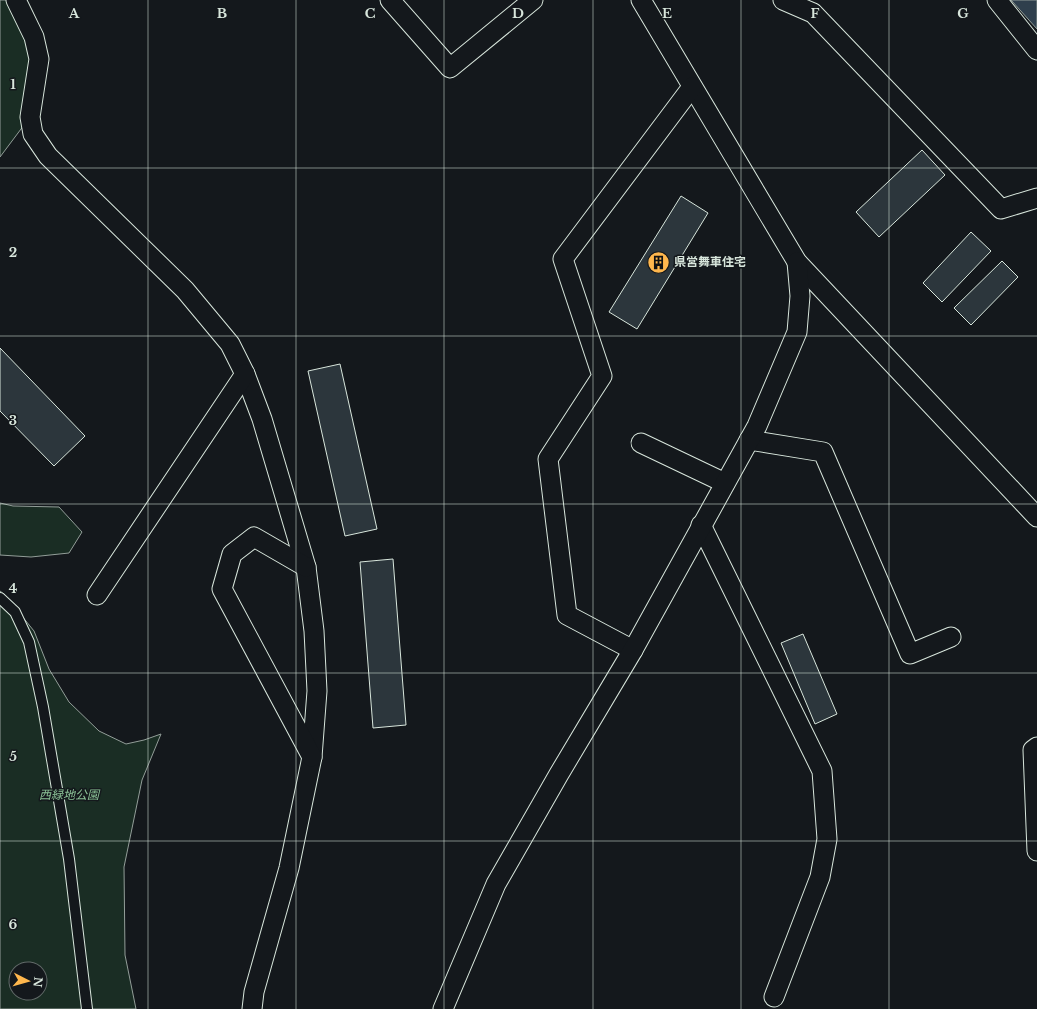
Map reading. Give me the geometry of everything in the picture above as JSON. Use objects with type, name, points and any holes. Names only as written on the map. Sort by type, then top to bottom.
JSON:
[{"type":"street","points":[[16,0],[34,37],[39,59],[30,117],[33,134],[48,156],[185,290],[230,344],[245,374],[262,419],[306,567],[314,631],[317,690],[312,756],[289,868],[254,992],[252,1009]]},
{"type":"street","points":[[390,0],[450,68],[533,0]]},
{"type":"street","points":[[641,0],[797,262],[1037,517]]},
{"type":"street","points":[[784,0],[813,13],[1001,209],[1037,198]]},
{"type":"street","points":[[998,0],[1037,50]]},
{"type":"street","points":[[633,650],[567,615],[548,459],[602,376],[564,259],[692,87]]},
{"type":"street","points":[[442,1009],[496,884],[559,774],[633,650],[757,426],[797,332],[800,296],[797,262]]},
{"type":"street","points":[[97,595],[245,374]]},
{"type":"street","points":[[749,440],[823,452],[910,654],[951,637]]},
{"type":"street","points":[[641,443],[725,483]]},
{"type":"street","points":[[701,525],[822,771],[827,839],[820,877],[774,997]]},
{"type":"street","points":[[306,567],[254,536],[232,554],[222,589],[312,756]]},
{"type":"street","points":[[1037,747],[1032,750],[1037,851]]},
{"type":"lane","points":[[0,598],[15,612],[29,642],[43,707],[69,859],[87,1009]]},
{"type":"green space","points":[[0,0],[9,0],[34,64],[24,125],[0,157]]},
{"type":"green space","points":[[0,503],[13,506],[59,507],[82,532],[69,553],[31,557],[0,555]]},
{"type":"green space","name":"西緑地公園","points":[[0,591],[34,631],[49,669],[69,702],[99,731],[126,744],[161,734],[142,780],[124,867],[125,955],[136,1009],[0,1009]]},
{"type":"water","points":[[1011,0],[1037,0],[1037,29]]},
{"type":"building","points":[[922,150],[945,175],[879,237],[856,212]]},
{"type":"building","name":"県営舞車住宅","points":[[681,196],[708,213],[637,329],[609,312]]},
{"type":"building","points":[[971,232],[991,251],[942,302],[923,283]]},
{"type":"building","points":[[1002,261],[1018,277],[971,325],[954,308]]},
{"type":"building","points":[[0,348],[85,436],[54,466],[0,411]]},
{"type":"building","points":[[340,364],[377,529],[345,536],[308,371]]},
{"type":"building","points":[[393,559],[406,725],[373,728],[360,562]]},
{"type":"building","points":[[803,634],[837,714],[815,724],[781,643]]},
{"type":"place","name":"県営舞車住宅","points":[[659,262]]}]
